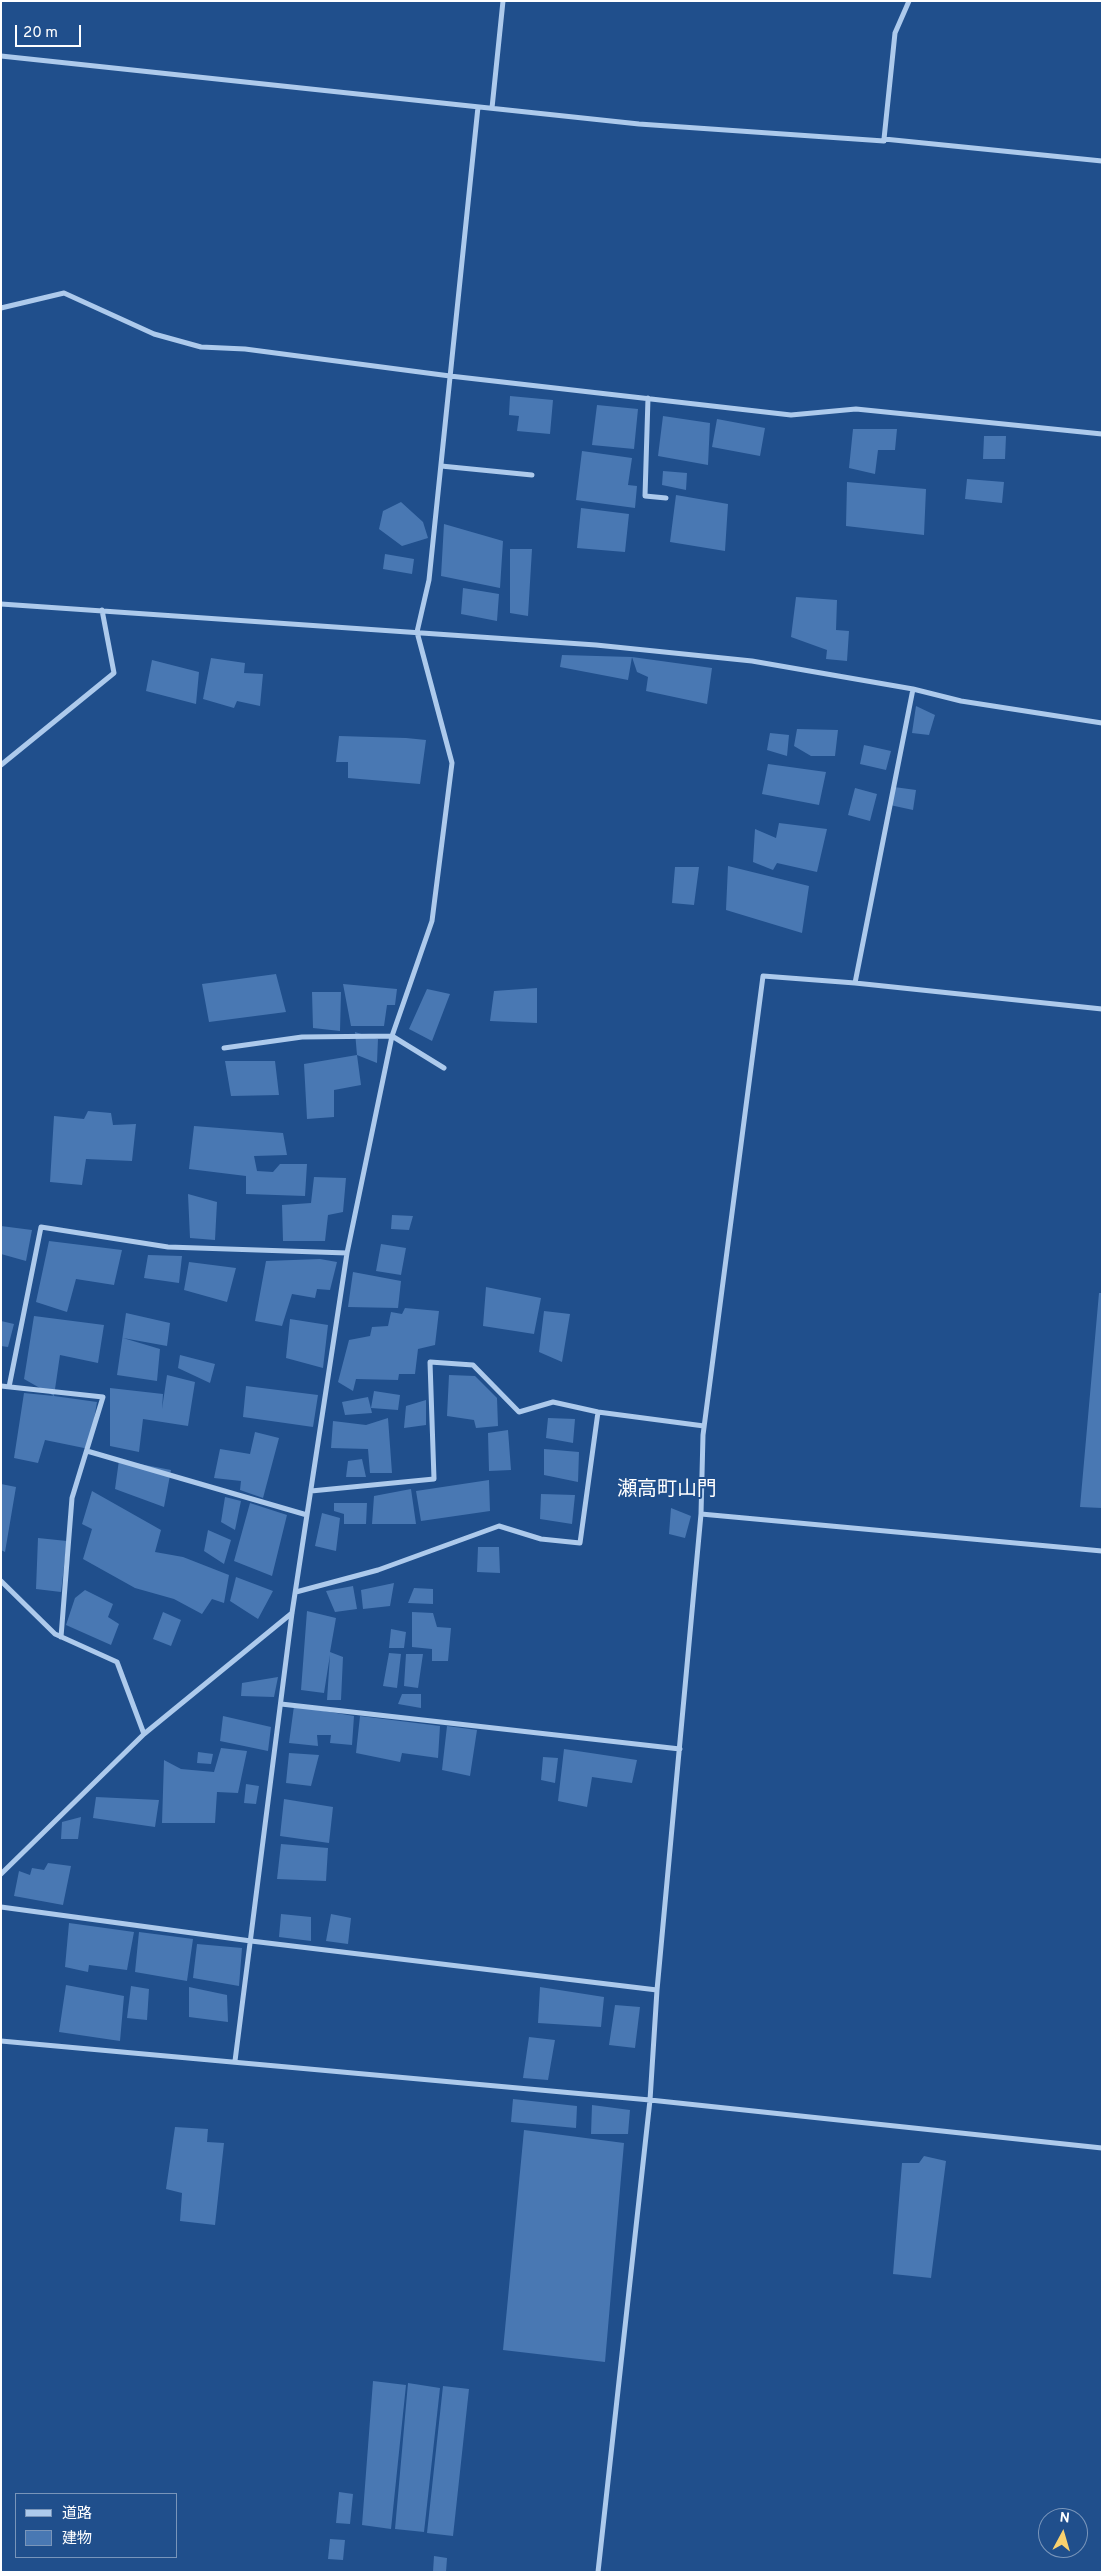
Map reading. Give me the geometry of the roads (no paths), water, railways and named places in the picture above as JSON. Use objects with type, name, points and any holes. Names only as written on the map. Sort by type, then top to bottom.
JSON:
[{"type":"street","points":[[492,108],[502,1]]},
{"type":"street","points":[[884,139],[895,33],[909,1]]},
{"type":"street","points":[[1,56],[638,124],[884,139],[1102,161]]},
{"type":"street","points":[[235,2061],[292,1613],[347,1253],[392,1036],[432,921],[452,763],[417,632],[430,580],[478,107]]},
{"type":"street","points":[[1,308],[64,293],[154,334],[201,348],[245,349],[450,376],[791,415],[856,409],[1102,434]]},
{"type":"street","points":[[648,398],[644,496],[666,498]]},
{"type":"street","points":[[441,466],[532,475]]},
{"type":"street","points":[[1,604],[596,645],[752,661],[913,689],[961,701],[1102,723]]},
{"type":"street","points":[[1,765],[114,673],[102,610]]},
{"type":"street","points":[[855,983],[913,689]]},
{"type":"street","points":[[598,2572],[650,2100],[657,1990],[702,1514],[704,1426],[763,976],[855,983],[1102,1009]]},
{"type":"street","points":[[224,1048],[302,1037],[392,1036],[444,1068]]},
{"type":"street","points":[[9,1387],[41,1227],[168,1247],[347,1253]]},
{"type":"street","points":[[311,1491],[434,1479],[430,1362],[473,1364],[519,1412],[553,1402],[598,1412],[704,1426]]},
{"type":"street","points":[[1,1386],[103,1397],[72,1498],[61,1637]]},
{"type":"street","points":[[296,1592],[378,1570],[499,1526],[541,1539],[580,1543],[598,1412]]},
{"type":"street","points":[[87,1451],[307,1515]]},
{"type":"street","points":[[702,1514],[1102,1551]]},
{"type":"street","points":[[1,1581],[55,1634],[117,1662],[144,1734]]},
{"type":"street","points":[[1,1874],[144,1734],[292,1613]]},
{"type":"street","points":[[281,1704],[680,1749]]},
{"type":"street","points":[[1,1907],[657,1990]]},
{"type":"street","points":[[1,2041],[650,2100],[1102,2148]]},
{"type":"district","name":"瀬高町山門","points":[[667,1491]]}]
